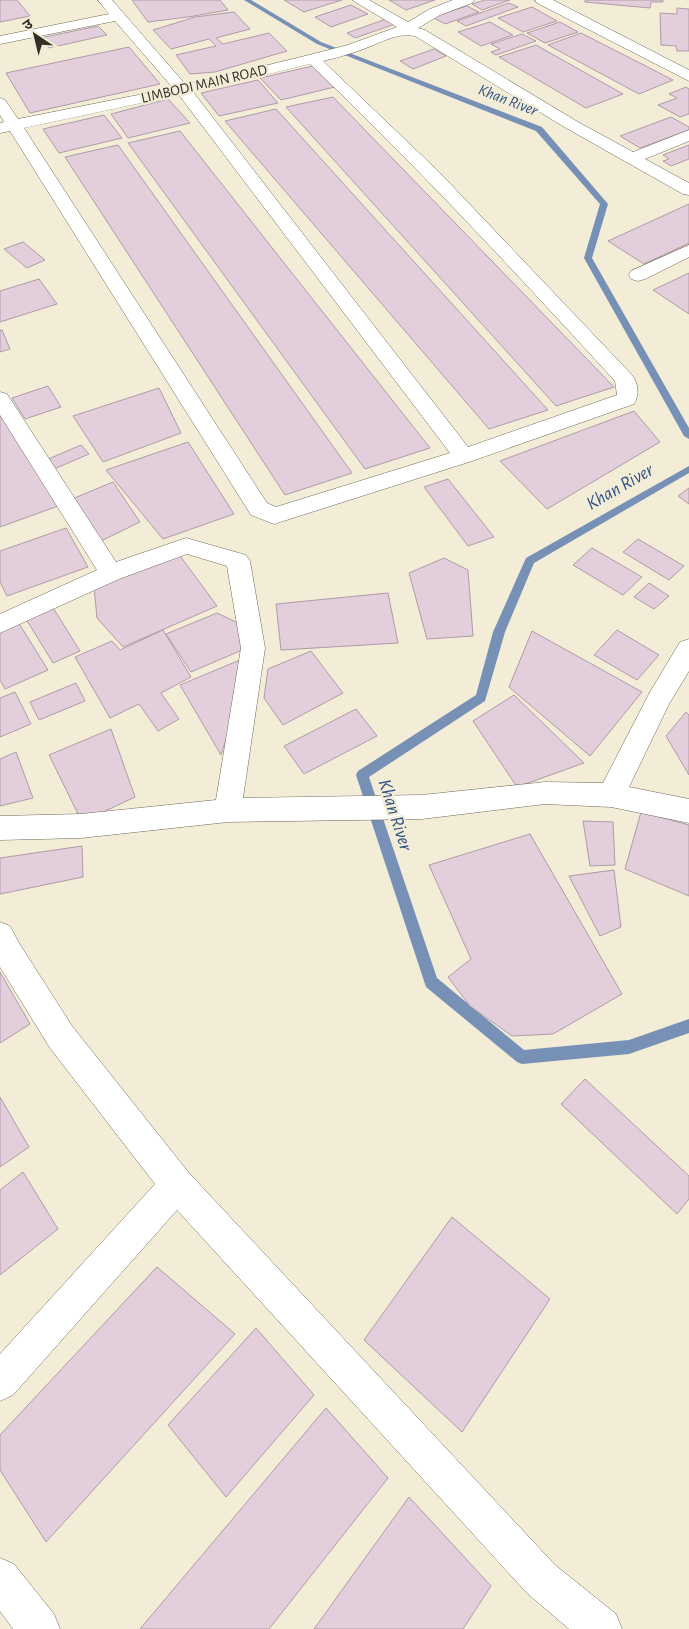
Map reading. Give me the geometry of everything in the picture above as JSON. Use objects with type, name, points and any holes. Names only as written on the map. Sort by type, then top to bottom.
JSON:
[{"type":"street","points":[[105,0],[183,90],[464,456]]},
{"type":"street","points":[[359,0],[408,29],[420,33],[572,125],[689,190]]},
{"type":"street","name":"LIMBODI MAIN ROAD","points":[[8,126],[183,90],[316,58],[408,29],[444,7],[466,0]]},
{"type":"street","points":[[542,0],[689,76]]},
{"type":"street","points":[[0,40],[118,16]]},
{"type":"street","points":[[0,103],[8,126],[259,509],[274,516],[464,456],[627,398],[628,390],[624,379],[516,263],[316,58]]},
{"type":"street","points":[[632,158],[689,135]]},
{"type":"street","points":[[638,275],[689,250]]},
{"type":"street","points":[[0,399],[111,573]]},
{"type":"street","points":[[0,624],[111,573],[186,546],[238,561],[254,648],[228,810]]},
{"type":"street","points":[[611,795],[659,699],[689,649]]},
{"type":"street","points":[[0,828],[81,826],[228,810],[422,807],[545,793],[611,795],[689,811]]},
{"type":"street","points":[[0,936],[8,953],[61,1037],[177,1185],[541,1579],[601,1629]]},
{"type":"street","points":[[0,1382],[177,1185]]},
{"type":"street","points":[[0,1578],[39,1629]]},
{"type":"building","points":[[0,0],[17,0],[30,16],[0,22]]},
{"type":"building","points":[[132,0],[220,0],[228,10],[148,22]]},
{"type":"building","points":[[284,0],[342,0],[304,12]]},
{"type":"building","points":[[389,0],[435,0],[406,10]]},
{"type":"building","points":[[485,0],[510,0],[482,10],[472,4]]},
{"type":"building","points":[[585,0],[663,0],[663,2],[651,2],[650,8],[585,2]]},
{"type":"building","points":[[509,3],[518,7],[466,26],[457,21]]},
{"type":"building","points":[[351,5],[368,14],[331,27],[315,17]]},
{"type":"building","points":[[467,6],[479,12],[445,24],[432,17]]},
{"type":"building","points":[[532,7],[557,21],[523,32],[498,18]]},
{"type":"building","points":[[677,8],[689,9],[689,51],[677,51],[676,46],[661,45],[660,13],[677,14]]},
{"type":"building","points":[[234,12],[250,29],[216,38],[223,44],[269,33],[287,51],[215,72],[190,74],[176,55],[216,46],[209,39],[171,49],[153,30],[195,17]]},
{"type":"building","points":[[386,19],[395,24],[355,38],[347,33]]},
{"type":"building","points":[[490,22],[513,35],[481,46],[458,32]]},
{"type":"building","points":[[560,22],[578,32],[545,43],[527,33]]},
{"type":"building","points":[[98,26],[107,35],[49,48],[40,38]]},
{"type":"building","points":[[581,33],[673,80],[639,94],[548,45]]},
{"type":"building","points":[[522,34],[536,41],[496,55],[491,52],[500,49],[491,44]]},
{"type":"building","points":[[536,45],[623,94],[586,108],[499,57]]},
{"type":"building","points":[[129,47],[160,84],[30,113],[6,73]]},
{"type":"building","points":[[434,49],[446,56],[413,69],[400,61]]},
{"type":"building","points":[[317,65],[339,86],[281,100],[260,78]]},
{"type":"building","points":[[258,80],[278,103],[219,116],[201,93]]},
{"type":"building","points":[[686,87],[689,89],[689,114],[680,117],[658,105],[677,98],[669,94]]},
{"type":"building","points":[[333,97],[614,387],[556,406],[286,107]]},
{"type":"building","points":[[168,99],[190,123],[128,138],[111,114]]},
{"type":"building","points":[[276,109],[548,410],[489,429],[225,121]]},
{"type":"building","points":[[104,115],[122,138],[59,153],[43,129]]},
{"type":"building","points":[[671,117],[689,127],[689,130],[640,148],[620,136]]},
{"type":"building","points":[[180,131],[430,448],[365,469],[128,143]]},
{"type":"building","points":[[118,145],[352,473],[285,495],[65,157]]},
{"type":"building","points":[[689,145],[689,159],[671,166],[663,161],[669,159],[663,155]]},
{"type":"building","points":[[689,204],[689,243],[644,264],[608,241]]},
{"type":"building","points":[[23,242],[45,260],[27,268],[4,249]]},
{"type":"building","points":[[689,273],[689,314],[653,290]]},
{"type":"building","points":[[39,279],[57,304],[0,322],[0,291]]},
{"type":"building","points":[[0,330],[2,330],[10,349],[0,352]]},
{"type":"building","points":[[48,386],[61,407],[25,419],[12,398]]},
{"type":"building","points":[[159,388],[181,433],[103,462],[73,416]]},
{"type":"building","points":[[0,407],[61,505],[0,527]]},
{"type":"building","points":[[634,411],[660,442],[547,509],[500,461]]},
{"type":"building","points":[[188,442],[234,514],[163,539],[106,470]]},
{"type":"building","points":[[81,445],[89,454],[54,469],[46,460]]},
{"type":"building","points":[[448,479],[494,537],[468,546],[424,487]]},
{"type":"building","points":[[113,482],[140,522],[99,542],[72,499]]},
{"type":"building","points":[[689,488],[689,504],[678,496]]},
{"type":"building","points":[[66,528],[88,567],[7,596],[0,582],[0,551]]},
{"type":"building","points":[[638,539],[684,566],[669,580],[623,552]]},
{"type":"building","points":[[592,548],[642,577],[623,595],[573,565]]},
{"type":"building","points":[[178,553],[217,606],[123,647],[97,618],[94,587]]},
{"type":"building","points":[[444,558],[468,570],[473,636],[427,639],[409,573]]},
{"type":"building","points":[[649,583],[669,596],[654,609],[634,597]]},
{"type":"building","points":[[388,593],[398,643],[281,650],[276,604]]},
{"type":"building","points":[[52,606],[80,651],[53,663],[26,619]]},
{"type":"building","points":[[217,613],[238,623],[242,650],[191,672],[166,634]]},
{"type":"building","points":[[18,622],[48,670],[5,689],[0,680],[0,631]]},
{"type":"building","points":[[163,630],[191,677],[161,693],[179,719],[158,731],[139,704],[110,718],[75,657],[112,641],[120,650]]},
{"type":"building","points":[[617,630],[659,655],[637,680],[594,655]]},
{"type":"building","points":[[532,631],[642,692],[590,756],[509,687]]},
{"type":"building","points":[[311,651],[343,693],[283,725],[264,698],[268,669]]},
{"type":"building","points":[[247,657],[239,698],[221,755],[180,685]]},
{"type":"building","points":[[76,683],[85,701],[39,720],[30,702]]},
{"type":"building","points":[[15,692],[31,724],[0,737],[0,698]]},
{"type":"building","points":[[514,695],[584,763],[517,787],[473,721]]},
{"type":"building","points":[[356,709],[377,736],[304,774],[284,746]]},
{"type":"building","points":[[686,712],[689,715],[689,775],[666,736]]},
{"type":"building","points":[[111,729],[135,797],[82,822],[49,755]]},
{"type":"building","points":[[16,752],[33,798],[0,806],[0,759]]},
{"type":"building","points":[[641,812],[689,825],[689,896],[625,869]]},
{"type":"building","points":[[583,821],[613,822],[615,865],[590,866]]},
{"type":"building","points":[[530,834],[622,994],[553,1034],[512,1036],[470,1006],[448,977],[471,959],[429,865]]},
{"type":"building","points":[[82,846],[83,877],[0,894],[0,858]]},
{"type":"building","points":[[614,870],[621,927],[600,936],[569,876]]},
{"type":"building","points":[[0,972],[30,1024],[0,1043]]},
{"type":"building","points":[[585,1079],[689,1176],[689,1199],[677,1214],[561,1104]]},
{"type":"building","points":[[0,1097],[29,1147],[0,1167]]},
{"type":"building","points":[[23,1172],[58,1229],[0,1275],[0,1190]]},
{"type":"building","points":[[452,1217],[550,1299],[462,1432],[364,1340]]},
{"type":"building","points":[[157,1267],[235,1334],[46,1542],[0,1470],[0,1435]]},
{"type":"building","points":[[256,1328],[314,1395],[226,1497],[168,1425]]},
{"type":"building","points":[[326,1408],[388,1478],[269,1629],[140,1629]]},
{"type":"building","points":[[409,1497],[491,1586],[463,1629],[314,1629]]},
{"type":"waterway","name":"Khan River","points":[[247,0],[319,43],[539,129],[604,204],[588,258],[689,436]]},
{"type":"waterway","name":"Khan River","points":[[689,469],[530,561],[499,632],[481,698],[362,775],[431,982],[522,1057],[629,1047],[689,1026]]}]
